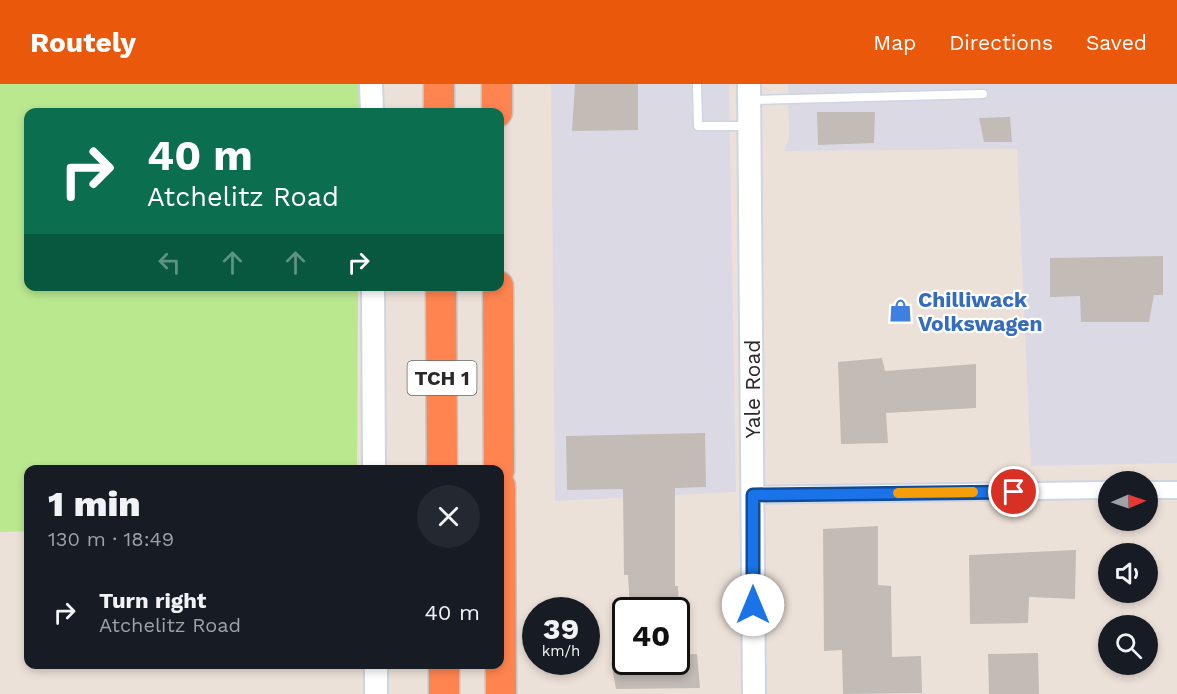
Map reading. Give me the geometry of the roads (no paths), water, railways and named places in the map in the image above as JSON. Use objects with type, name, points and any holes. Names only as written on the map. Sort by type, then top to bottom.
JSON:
[{"type":"highway","points":[[439,84],[440,108]]},
{"type":"highway","points":[[497,84],[497,108]]},
{"type":"highway","name":"TCH 1","points":[[441,291],[442,465]]},
{"type":"highway","name":"TCH 1","points":[[498,291],[499,465]]},
{"type":"highway","points":[[444,669],[444,694]]},
{"type":"highway","points":[[501,669],[501,694]]},
{"type":"street","points":[[371,84],[372,108]]},
{"type":"street","name":"Yale Road","points":[[749,92],[754,694]]},
{"type":"street","points":[[373,291],[374,465]]},
{"type":"street","points":[[1158,490],[1177,489]]},
{"type":"street","points":[[753,495],[1098,490]]},
{"type":"street","points":[[376,669],[376,694]]},
{"type":"lane","points":[[697,84],[698,126],[750,126]]},
{"type":"lane","points":[[749,92],[983,94]]},
{"type":"place","name":"Chilliwack Volkswagen","points":[[900,311]]}]
